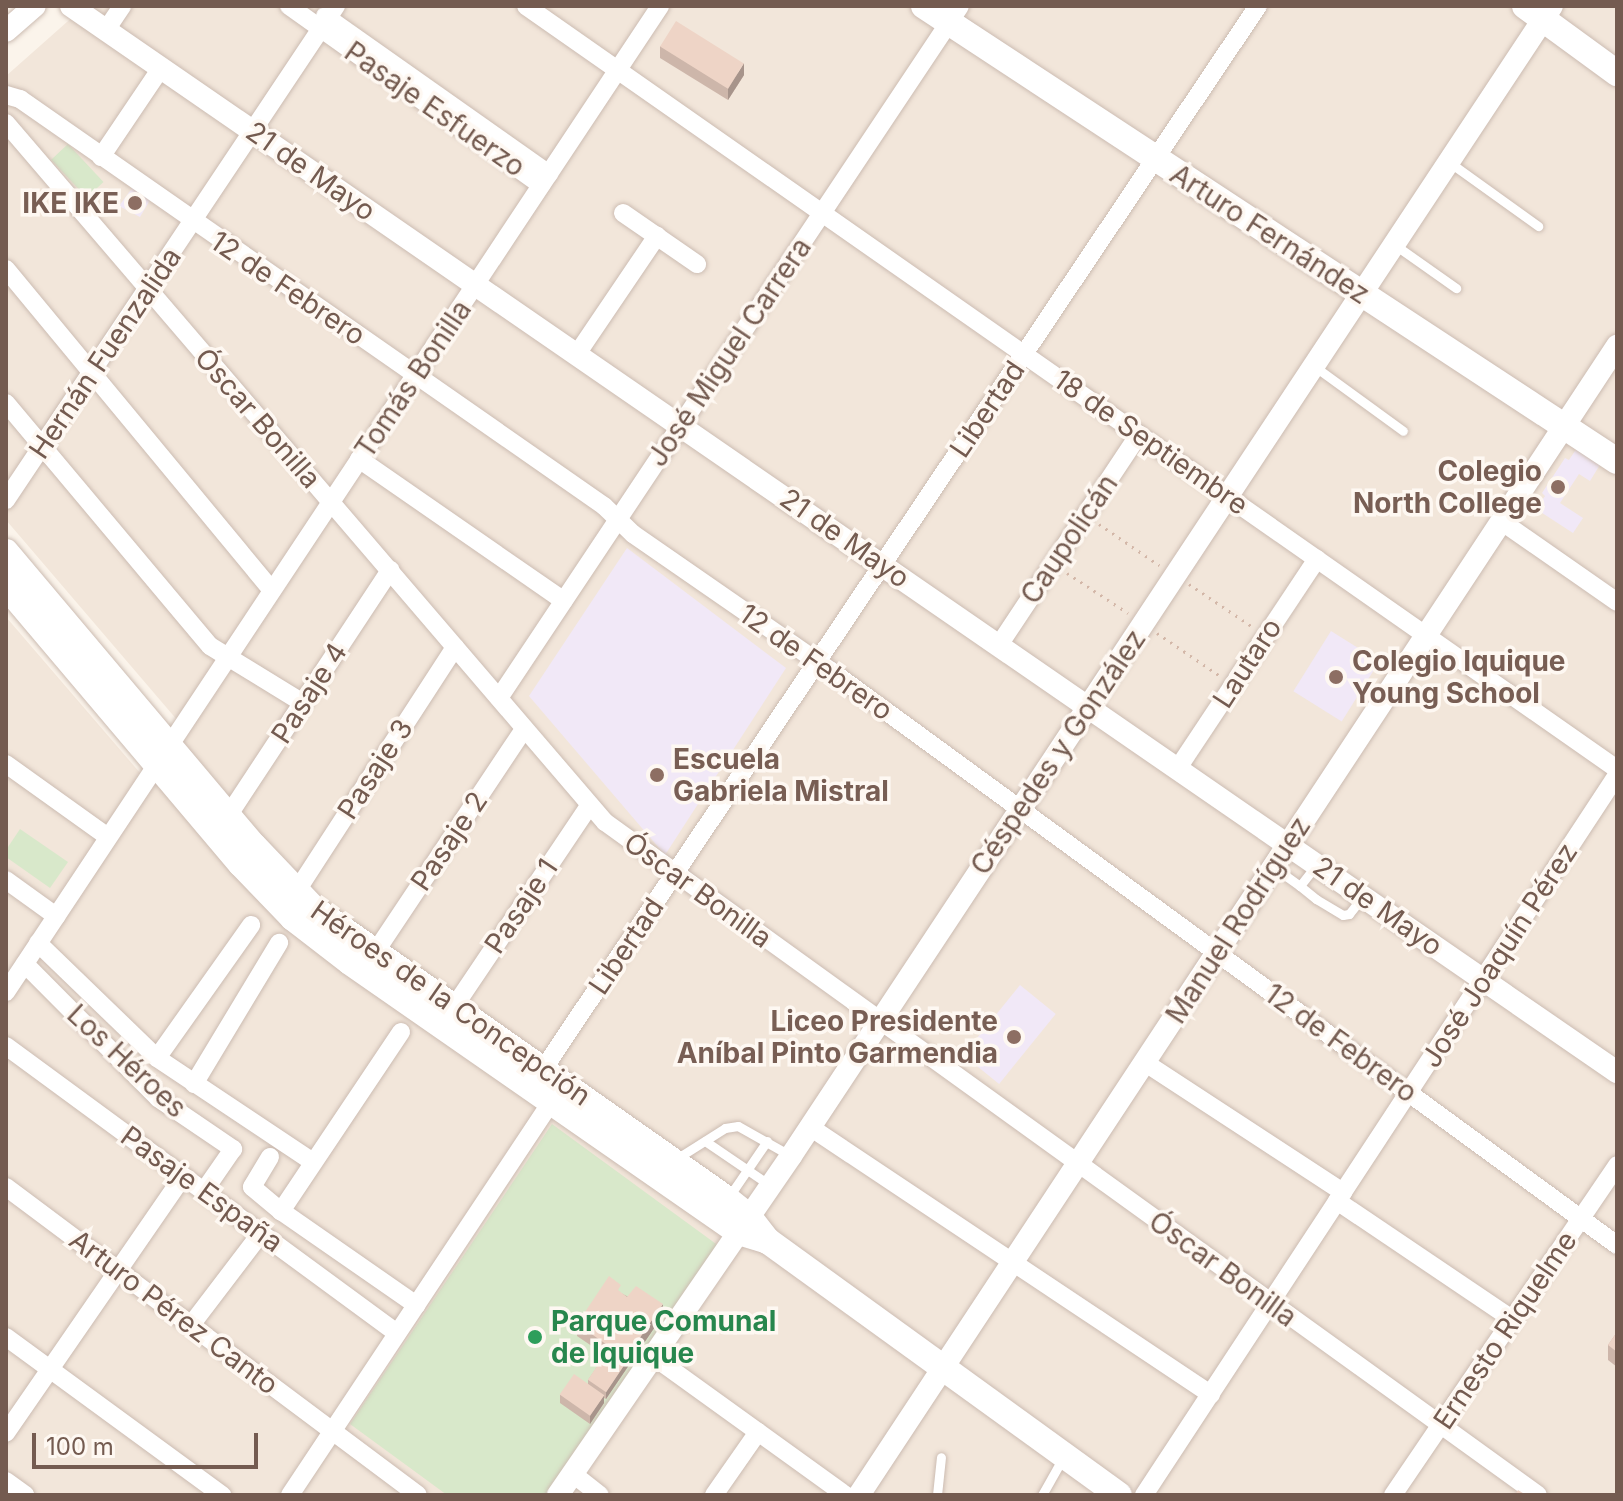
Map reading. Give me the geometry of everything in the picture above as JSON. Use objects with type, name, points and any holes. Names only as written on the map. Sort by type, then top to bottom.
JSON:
[{"type":"main road","name":"Arturo Fernández","points":[[924,6],[954,14],[1155,158],[1617,461]]},
{"type":"main road","points":[[1540,10],[1617,73]]},
{"type":"main road","name":"Héroes de la Concepción","points":[[6,552],[163,755],[257,883],[293,918],[350,962],[551,1102],[665,1168],[727,1199],[744,1225]]},
{"type":"main road","name":"Héroes de la Concepción","points":[[6,586],[163,755],[228,816],[296,892],[374,954],[544,1068],[665,1168],[941,1370],[1119,1495]]},
{"type":"street","points":[[6,31],[35,6]]},
{"type":"street","name":"21 de Mayo","points":[[71,6],[1617,1072]]},
{"type":"street","points":[[106,30],[122,6]]},
{"type":"street","name":"Pasaje Esfuerzo","points":[[289,6],[329,18]]},
{"type":"street","name":"Pasaje Esfuerzo","points":[[310,6],[545,179]]},
{"type":"street","name":"18 de Septiembre","points":[[526,6],[1617,769]]},
{"type":"street","name":"Tomás Bonilla","points":[[6,992],[660,6]]},
{"type":"street","name":"Libertad","points":[[544,1068],[1258,6]]},
{"type":"street","name":"Céspedes y González","points":[[558,1495],[771,1186],[1395,245],[1540,10]]},
{"type":"street","name":"José Miguel Carrera","points":[[499,698],[954,14]]},
{"type":"street","name":"Hernán Fuenzalida","points":[[6,500],[329,18]]},
{"type":"street","points":[[101,157],[161,68]]},
{"type":"street","name":"12 de Febrero","points":[[6,95],[20,99],[192,222],[604,506],[633,534],[817,661],[1617,1245]]},
{"type":"street","name":"Óscar Bonilla","points":[[6,123],[146,291],[331,501],[589,806],[622,836],[1538,1495]]},
{"type":"street","points":[[623,213],[697,264]]},
{"type":"street","points":[[577,354],[657,236]]},
{"type":"street","points":[[6,269],[272,590]]},
{"type":"street","name":"Manuel Rodríguez","points":[[859,1495],[1617,346]]},
{"type":"street","points":[[6,403],[210,646],[303,703]]},
{"type":"street","name":"Caupolicán","points":[[999,645],[1139,434]]},
{"type":"street","points":[[359,459],[564,601]]},
{"type":"street","points":[[1501,521],[1617,602]]},
{"type":"street","name":"Lautaro","points":[[1178,768],[1317,559]]},
{"type":"street","name":"Pasaje 4","points":[[228,816],[390,570]]},
{"type":"street","name":"Pasaje 3","points":[[296,892],[455,647]]},
{"type":"street","name":"Pasaje 2","points":[[374,954],[524,729]]},
{"type":"street","points":[[6,764],[108,837]]},
{"type":"street","name":"José Joaquín Pérez","points":[[1144,1495],[1617,775]]},
{"type":"street","name":"Pasaje 1","points":[[454,1007],[589,806]]},
{"type":"street","points":[[6,880],[56,916]]},
{"type":"street","points":[[157,1058],[251,925]]},
{"type":"street","points":[[38,943],[157,1058],[313,1162]]},
{"type":"street","points":[[194,1084],[279,943]]},
{"type":"street","name":"Los Héroes","points":[[25,964],[158,1098],[233,1149]]},
{"type":"street","points":[[281,1211],[401,1032]]},
{"type":"street","name":"Pasaje España","points":[[6,1046],[397,1333]]},
{"type":"street","points":[[1144,1062],[1512,1319]]},
{"type":"street","points":[[290,1495],[551,1102],[544,1068]]},
{"type":"street","points":[[204,1191],[252,1120]]},
{"type":"street","points":[[810,1127],[1211,1394]]},
{"type":"street","points":[[270,1157],[252,1187],[281,1211],[416,1305]]},
{"type":"street","name":"Ernesto Riquelme","points":[[1393,1495],[1617,1165]]},
{"type":"street","points":[[6,1433],[183,1176]]},
{"type":"street","name":"Arturo Pérez Canto","points":[[6,1187],[418,1495]]},
{"type":"street","points":[[191,1325],[261,1233]]},
{"type":"street","points":[[6,1337],[222,1495]]},
{"type":"street","points":[[654,1357],[845,1495]]},
{"type":"street","points":[[714,1495],[758,1432]]},
{"type":"street","points":[[573,1474],[600,1495]]},
{"type":"street","points":[[6,1481],[25,1495]]},
{"type":"lane","points":[[1449,162],[1538,226]]},
{"type":"lane","points":[[1395,245],[1456,288]]},
{"type":"lane","points":[[1314,366],[1403,431]]},
{"type":"lane","points":[[1300,886],[1317,864]]},
{"type":"lane","points":[[1272,866],[1343,915],[1349,914],[1363,896]]},
{"type":"lane","points":[[665,1168],[725,1128],[738,1126],[791,1156]]},
{"type":"lane","points":[[705,1141],[771,1186]]},
{"type":"lane","points":[[727,1199],[767,1141]]},
{"type":"lane","points":[[1042,1495],[1064,1456]]},
{"type":"lane","points":[[937,1495],[941,1457]]},
{"type":"path","points":[[1085,515],[1157,563]]},
{"type":"path","points":[[1053,563],[1124,610]]},
{"type":"path","points":[[1196,589],[1266,636]]},
{"type":"path","points":[[1163,637],[1233,684]]},
{"type":"shaded area","points":[[85,6],[1617,6],[1617,1495],[6,1495],[6,617],[141,774],[178,721],[6,520],[6,76]]},
{"type":"shaded area","name":"IKE IKE","points":[[133,187],[150,200],[140,217],[119,206]]},
{"type":"shaded area","name":"Colegio North College","points":[[1577,448],[1601,463],[1590,481],[1579,474],[1560,503],[1583,518],[1573,533],[1536,509],[1545,496],[1542,493],[1565,458],[1569,460]]},
{"type":"shaded area","name":"Escuela Gabriela Mistral","points":[[627,548],[786,668],[665,855],[529,696]]},
{"type":"shaded area","name":"Colegio Iquique Young School","points":[[1331,631],[1379,661],[1342,721],[1293,691]]},
{"type":"shaded area","name":"Liceo Presidente Aníbal Pinto Garmendia","points":[[1020,985],[1056,1014],[999,1084],[963,1055]]},
{"type":"green space","points":[[68,144],[103,182],[87,198],[51,160]]},
{"type":"green space","points":[[20,829],[68,862],[50,888],[6,857],[6,850]]},
{"type":"green space","name":"Parque Comunal de Iquique","points":[[552,1124],[723,1249],[550,1495],[447,1495],[350,1424]]},
{"type":"building","points":[[676,21],[744,63],[728,89],[660,46]]},
{"type":"building","points":[[609,1276],[621,1285],[618,1290],[627,1297],[636,1286],[663,1304],[626,1358],[577,1324]]},
{"type":"building","points":[[1617,1332],[1617,1352],[1608,1345]]},
{"type":"building","points":[[608,1350],[626,1362],[606,1392],[588,1380]]},
{"type":"building","points":[[574,1374],[604,1395],[590,1416],[560,1394]]},
{"type":"place","name":"IKE IKE","points":[[135,203]]},
{"type":"place","name":"Colegio North College","points":[[1558,487]]},
{"type":"place","name":"Colegio Iquique Young School","points":[[1336,677]]},
{"type":"place","name":"Escuela Gabriela Mistral","points":[[657,775]]},
{"type":"place","name":"Liceo Presidente Aníbal Pinto Garmendia","points":[[1014,1037]]},
{"type":"place","name":"Parque Comunal de Iquique","points":[[535,1337]]}]
